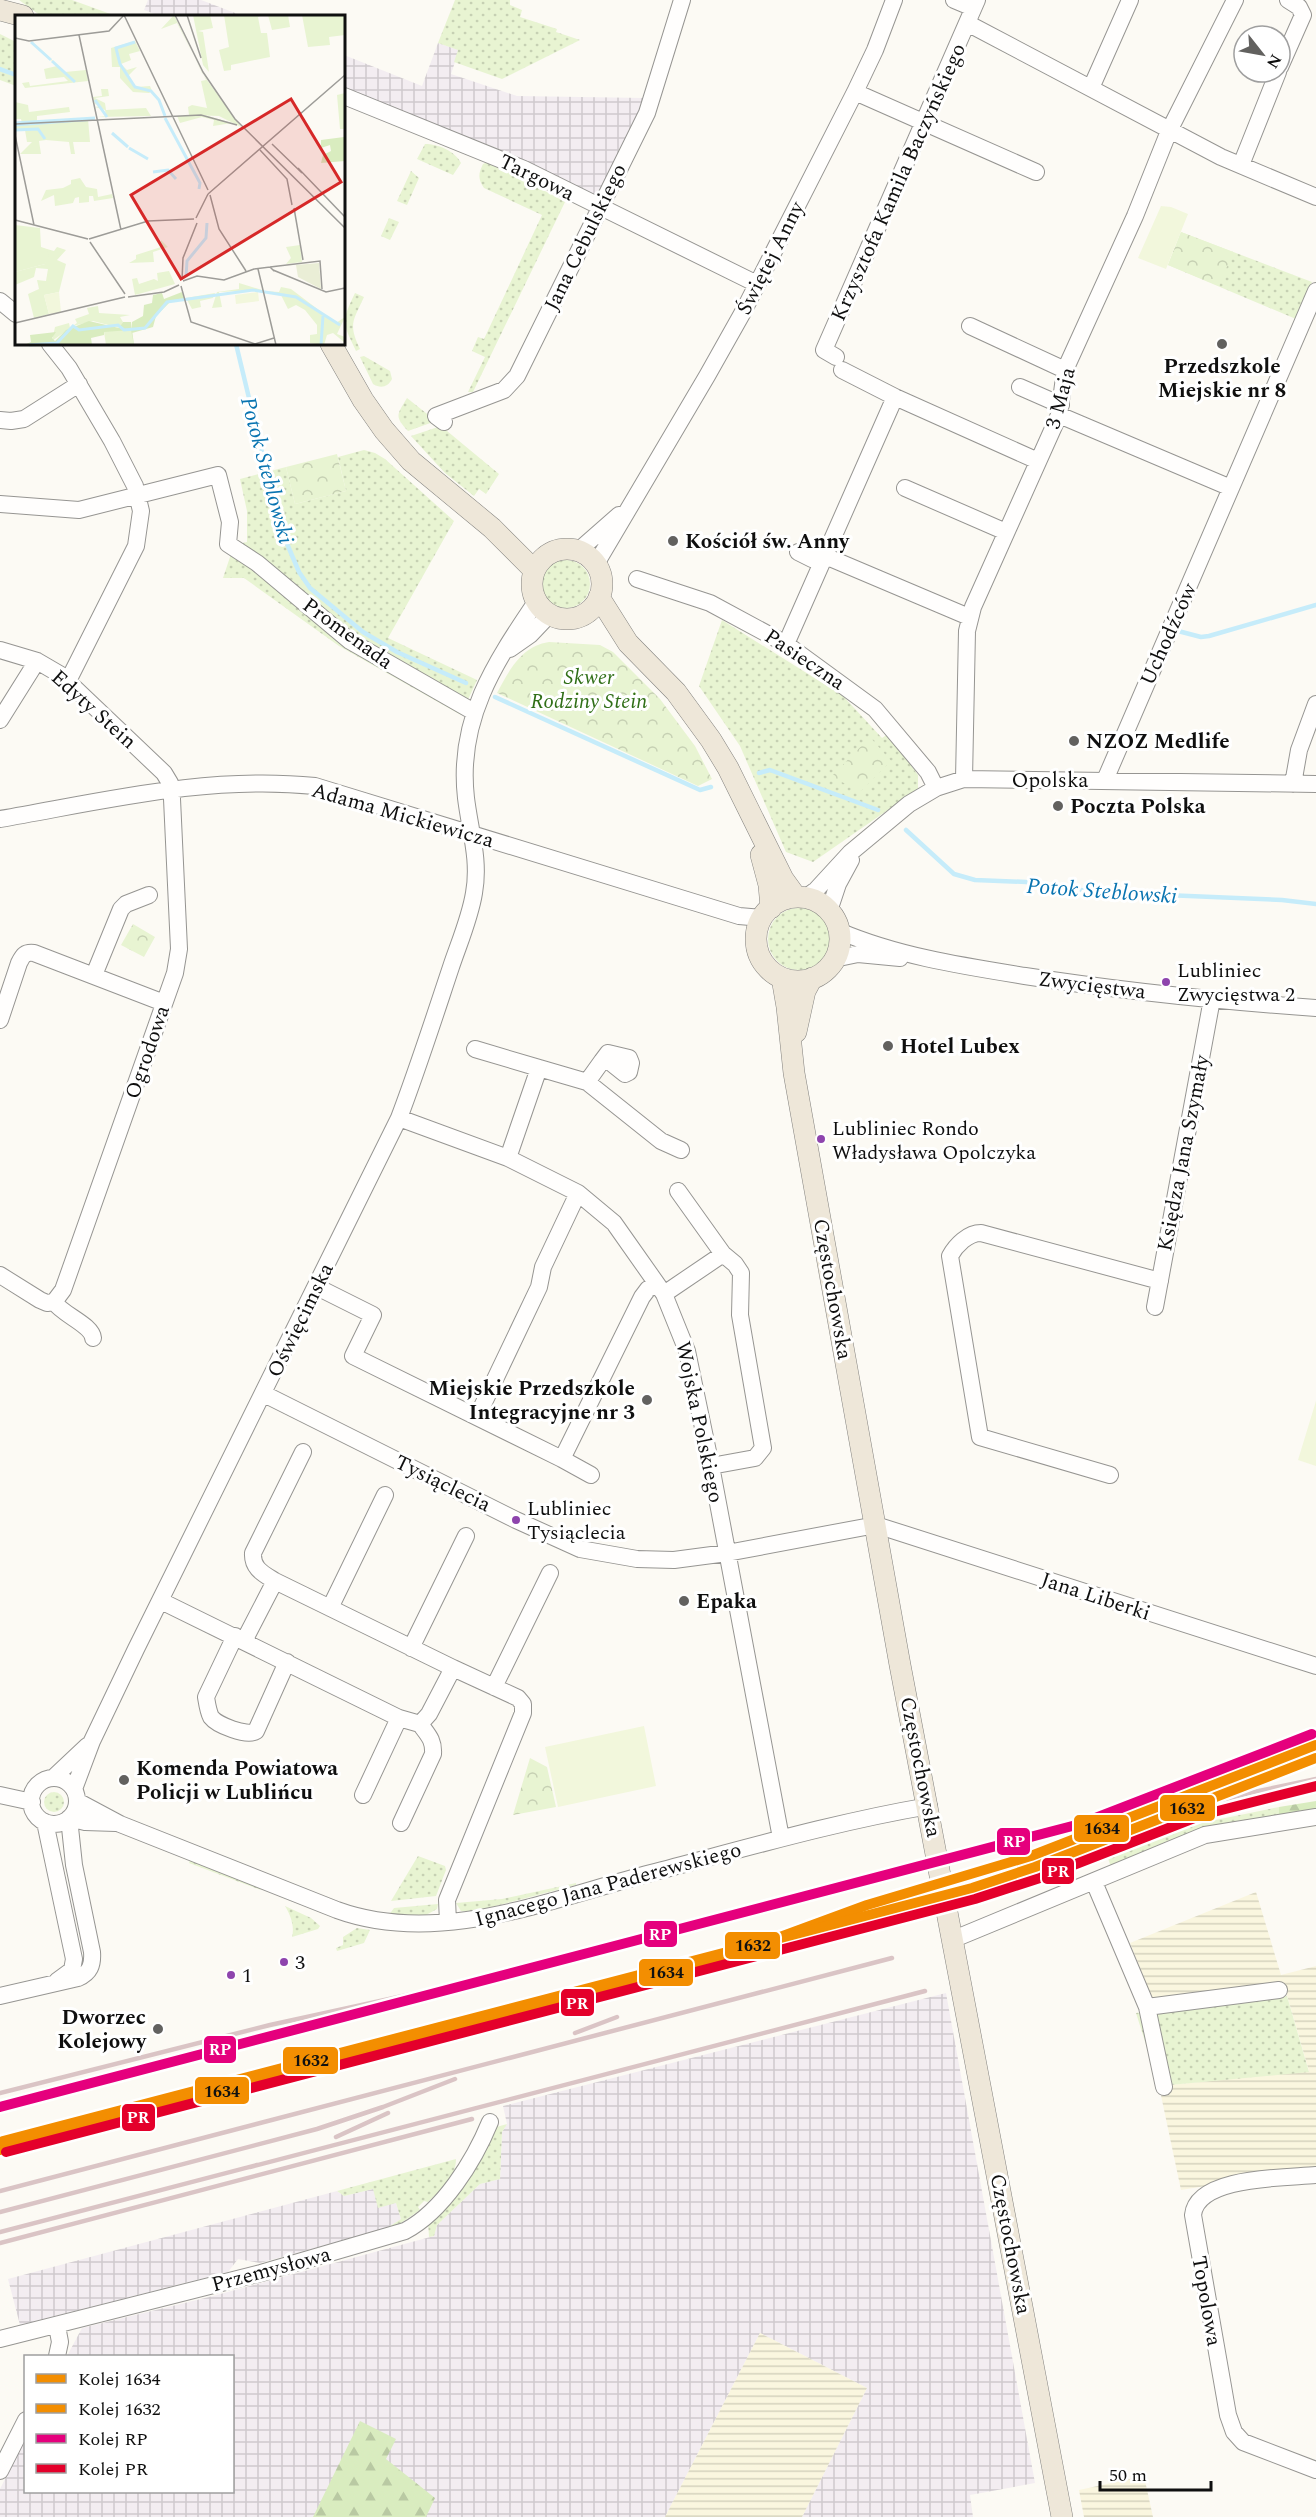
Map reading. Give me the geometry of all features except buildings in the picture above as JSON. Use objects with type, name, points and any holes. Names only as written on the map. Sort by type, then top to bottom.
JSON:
[{"type":"main road","points":[[9,0],[22,15]]},
{"type":"main road","points":[[0,10],[19,15]]},
{"type":"main road","points":[[332,345],[360,395],[384,430],[411,461],[492,528],[541,562]]},
{"type":"main road","points":[[557,550],[578,550],[596,564],[601,575],[602,586],[593,608],[584,615],[566,619],[543,608],[532,580],[541,562],[557,550]]},
{"type":"main road","points":[[599,597],[628,643],[676,692],[728,768],[783,879],[801,898]]},
{"type":"main road","points":[[584,615],[608,633],[628,643]]},
{"type":"main road","points":[[750,814],[769,885],[766,913],[756,941],[758,952],[772,972],[782,978],[797,981],[812,978],[829,968],[839,945],[839,931],[829,911],[822,905],[801,898],[783,900],[766,913]]},
{"type":"main road","name":"Częstochowska","points":[[782,978],[794,1073],[876,1525],[1062,2517]]},
{"type":"main road","name":"Częstochowska","points":[[792,1051],[805,991],[812,978]]},
{"type":"street","name":"Jana Cebulskiego","points":[[444,422],[436,416],[504,390],[517,376],[598,207],[647,113],[682,0]]},
{"type":"street","name":"Świętej Anny","points":[[596,564],[628,506],[707,376],[757,284],[855,92],[875,50],[894,0]]},
{"type":"street","points":[[954,0],[1091,88],[1241,165],[1316,197]]},
{"type":"street","points":[[1091,88],[1130,0]]},
{"type":"street","name":"3 Maja","points":[[964,779],[969,617],[1060,410],[1065,370],[1129,232],[1169,130],[1235,0]]},
{"type":"street","points":[[1288,0],[1299,7],[1303,15],[1292,40]]},
{"type":"street","name":"Krzysztofa Kamila Baczyńskiego","points":[[895,397],[839,363],[824,350],[972,10]]},
{"type":"street","points":[[1241,165],[1273,84]]},
{"type":"street","points":[[855,92],[1036,172]]},
{"type":"street","name":"Targowa","points":[[345,96],[518,166],[757,284]]},
{"type":"street","name":"Uchodźców","points":[[1105,780],[1316,291]]},
{"type":"street","points":[[0,301],[15,313]]},
{"type":"street","points":[[970,327],[1065,370]]},
{"type":"street","points":[[51,345],[63,358],[112,441],[138,495],[140,523],[136,546],[68,681]]},
{"type":"street","points":[[0,420],[24,419],[79,384]]},
{"type":"street","points":[[1020,387],[1060,410],[1231,488]]},
{"type":"street","points":[[786,644],[895,397],[1038,462]]},
{"type":"street","name":"Promenada","points":[[138,495],[218,475],[230,522],[228,544],[257,563],[356,645],[474,712]]},
{"type":"street","points":[[905,488],[1006,532]]},
{"type":"street","points":[[0,504],[79,510],[138,495]]},
{"type":"street","name":"Świętej Anny","points":[[578,550],[628,506]]},
{"type":"street","points":[[798,552],[812,559],[825,556],[969,617]]},
{"type":"street","name":"Pasieczna","points":[[637,579],[710,603],[786,644],[875,709],[928,772],[936,788]]},
{"type":"street","points":[[473,835],[466,798],[464,763],[474,712],[490,676],[505,653],[543,608]]},
{"type":"street","name":"Edyty Stein","points":[[0,650],[37,661],[68,681],[164,773],[171,790]]},
{"type":"street","points":[[0,720],[37,661]]},
{"type":"street","points":[[1293,784],[1299,750],[1316,704]]},
{"type":"street","points":[[801,898],[816,890],[835,867],[909,804],[936,788],[964,779]]},
{"type":"street","name":"Opolska","points":[[964,779],[1316,784]]},
{"type":"street","name":"Adama Mickiewicza","points":[[0,819],[171,790],[231,783],[315,786],[740,916],[766,913]]},
{"type":"street","name":"Ogrodowa","points":[[54,1302],[63,1290],[175,973],[179,949],[171,790]]},
{"type":"street","name":"Oświęcimska","points":[[75,1795],[92,1741],[399,1118],[473,897],[476,870],[473,835]]},
{"type":"street","points":[[829,911],[838,884],[862,843]]},
{"type":"street","points":[[93,975],[121,909],[126,904],[149,895]]},
{"type":"street","name":"Zwycięstwa","points":[[839,931],[940,961]]},
{"type":"street","points":[[0,1020],[22,955],[27,952],[164,1003]]},
{"type":"street","name":"Zwycięstwa","points":[[834,959],[858,954],[940,961],[1095,987],[1316,1008]]},
{"type":"street","name":"Księdza Jana Szymały","points":[[1155,1307],[1212,999]]},
{"type":"street","points":[[476,1049],[586,1082],[661,1141],[681,1150]]},
{"type":"street","points":[[586,1082],[602,1061]]},
{"type":"street","points":[[508,1158],[539,1068]]},
{"type":"street","name":"Wojska Polskiego","points":[[399,1118],[508,1158],[578,1193],[614,1223],[660,1289],[687,1351],[728,1553],[781,1838]]},
{"type":"street","points":[[678,1191],[723,1254],[735,1264],[741,1273],[740,1315],[763,1448],[755,1458],[711,1466]]},
{"type":"street","points":[[477,1417],[539,1287],[543,1267],[578,1193]]},
{"type":"street","points":[[1110,1475],[980,1437],[950,1256],[953,1250],[971,1234],[981,1233],[1160,1281]]},
{"type":"street","points":[[562,1459],[648,1289],[660,1289],[723,1254]]},
{"type":"street","points":[[0,1275],[40,1300],[46,1303],[54,1302],[62,1312],[89,1329],[93,1338]]},
{"type":"street","points":[[317,1287],[373,1315],[353,1356],[591,1475]]},
{"type":"street","name":"Tysiąclecia","points":[[264,1394],[516,1520],[580,1549],[637,1559],[674,1560],[728,1553],[876,1525]]},
{"type":"street","points":[[303,1452],[253,1553],[252,1559],[257,1569],[330,1608],[521,1700],[523,1704],[523,1713],[447,1900],[448,1922]]},
{"type":"street","points":[[330,1608],[386,1495]]},
{"type":"street","name":"Jana Liberki","points":[[876,1525],[1316,1666]]},
{"type":"street","points":[[411,1648],[466,1536]]},
{"type":"street","points":[[494,1687],[550,1573]]},
{"type":"street","points":[[276,1581],[206,1697],[211,1717],[245,1734],[256,1731],[287,1662]]},
{"type":"street","points":[[161,1601],[399,1718],[420,1724],[434,1744],[433,1754],[400,1823]]},
{"type":"street","points":[[420,1724],[429,1714],[453,1668]]},
{"type":"street","points":[[363,1795],[399,1718]]},
{"type":"street","points":[[75,1795],[74,1813],[58,1824],[45,1822],[35,1814],[32,1802],[38,1786],[53,1778],[92,1741]]},
{"type":"street","points":[[53,1778],[65,1781],[75,1795],[120,1824]]},
{"type":"street","points":[[0,1795],[32,1802]]},
{"type":"street","name":"Ignacego Jana Paderewskiego","points":[[120,1824],[337,1910],[363,1918],[404,1923],[486,1918],[781,1838],[882,1814],[929,1806]]},
{"type":"street","points":[[954,1939],[1205,1835],[1316,1817]]},
{"type":"street","points":[[69,1818],[85,1822],[120,1824]]},
{"type":"street","points":[[0,1996],[83,1976],[92,1965],[92,1946],[74,1865],[69,1818]]},
{"type":"street","points":[[45,1822],[74,1959],[72,1970],[45,1986]]},
{"type":"street","points":[[1094,1882],[1147,2007],[1164,2086]]},
{"type":"street","points":[[1147,2007],[1279,1990]]},
{"type":"street","name":"Przemysłowa","points":[[0,2339],[272,2270],[405,2231],[422,2219],[453,2186],[475,2153],[490,2122]]},
{"type":"street","name":"Topolowa","points":[[1316,2175],[1226,2185],[1213,2189],[1197,2201],[1193,2215],[1228,2415],[1234,2432],[1251,2446],[1316,2470]]},
{"type":"street","points":[[57,2326],[60,2342],[57,2355]]},
{"type":"street","points":[[0,2471],[24,2424]]},
{"type":"shaded area","points":[[148,0],[201,0],[240,15],[157,15],[144,10]]},
{"type":"shaded area","points":[[438,43],[459,50],[451,74],[517,96],[645,98],[600,194],[590,196],[501,150],[345,88],[345,55],[422,86]]},
{"type":"shaded area","points":[[1256,1892],[1281,1975],[1316,1966],[1316,2168],[1181,2190],[1159,2086],[1309,2071],[1284,1985],[1153,2000],[1130,1943]]},
{"type":"shaded area","points":[[946,1993],[1035,2483],[970,2495],[973,2517],[802,2517],[867,2388],[760,2333],[665,2517],[0,2517],[0,2489],[24,2441],[24,2493],[234,2493],[234,2355],[68,2355],[82,2328],[213,2296],[434,2236],[437,2225],[480,2184],[500,2179],[502,2132],[507,2124],[503,2106]]},
{"type":"shaded area","points":[[373,2189],[396,2203],[401,2219],[387,2228],[260,2263],[238,2259],[228,2272],[20,2325],[8,2279],[337,2191],[344,2196]]},
{"type":"shaded area","points":[[760,2333],[867,2388],[802,2517],[665,2517]]},
{"type":"shaded area","points":[[1144,2476],[1153,2517],[1084,2517],[1079,2490]]},
{"type":"green space","points":[[19,0],[72,0],[113,15],[40,15]]},
{"type":"green space","points":[[455,0],[510,0],[510,5],[522,10],[520,17],[557,29],[556,32],[580,40],[502,79],[454,62],[458,50],[438,43]]},
{"type":"green space","points":[[0,34],[15,42],[15,86],[0,80]]},
{"type":"green space","points":[[425,144],[446,149],[455,155],[461,163],[453,175],[417,159]]},
{"type":"green space","points":[[490,161],[565,202],[473,392],[468,392],[485,357],[472,351],[478,337],[484,339],[542,215],[484,188],[480,174],[483,164]]},
{"type":"green space","points":[[411,171],[419,178],[407,205],[397,201]]},
{"type":"green space","points":[[1161,206],[1171,207],[1188,214],[1166,269],[1138,258]]},
{"type":"green space","points":[[389,218],[399,222],[390,240],[381,236]]},
{"type":"green space","points":[[1181,232],[1312,282],[1296,319],[1168,265]]},
{"type":"green space","points":[[1181,232],[1233,252],[1219,286],[1168,265]]},
{"type":"green space","points":[[355,293],[364,297],[353,323],[354,334],[360,349],[356,351],[345,322],[347,310]]},
{"type":"green space","points":[[364,356],[390,371],[392,379],[388,384],[381,387],[373,384],[360,357]]},
{"type":"green space","points":[[407,398],[436,421],[408,431],[398,415]]},
{"type":"green space","points":[[441,426],[499,474],[486,494],[479,489],[474,496],[445,473],[411,436]]},
{"type":"green space","points":[[364,450],[385,459],[454,521],[388,638],[477,680],[461,715],[339,646],[244,578],[223,578],[234,545],[247,542],[247,511],[240,479],[286,467],[295,504],[346,491],[338,457]]},
{"type":"green space","points":[[337,454],[346,491],[295,504],[286,467]]},
{"type":"green space","points":[[561,560],[571,560],[583,567],[590,579],[590,589],[583,601],[571,608],[561,608],[546,597],[542,589],[542,579],[553,564]]},
{"type":"green space","points":[[722,620],[843,696],[882,738],[888,734],[918,775],[918,789],[813,862],[786,852],[740,746],[699,686]]},
{"type":"green space","name":"Skwer Rodziny Stein","points":[[549,642],[600,645],[613,652],[660,699],[695,746],[712,779],[698,786],[497,693],[511,668],[523,654],[539,644]]},
{"type":"green space","points":[[870,737],[891,761],[861,791],[831,777]]},
{"type":"green space","points":[[793,908],[805,908],[821,917],[828,927],[830,939],[828,951],[821,961],[805,970],[793,970],[782,965],[773,956],[768,945],[768,933],[773,922],[782,913]]},
{"type":"green space","points":[[133,924],[155,937],[144,957],[121,945]]},
{"type":"green space","points":[[1316,1401],[1316,1466],[1298,1460]]},
{"type":"green space","points":[[644,1726],[656,1786],[558,1807],[545,1747]]},
{"type":"green space","points":[[530,1758],[547,1767],[556,1807],[513,1815]]},
{"type":"green space","points":[[54,1792],[61,1795],[64,1802],[61,1809],[54,1812],[47,1809],[44,1802],[47,1795]]},
{"type":"green space","points":[[1316,1801],[1316,1810],[1279,1816],[1279,1807]]},
{"type":"green space","points":[[1279,1807],[1279,1816],[1193,1833],[1158,1845],[1111,1867],[1104,1847],[1176,1828]]},
{"type":"green space","points":[[418,1856],[445,1866],[446,1870],[436,1896],[391,1901]]},
{"type":"green space","points":[[190,1860],[259,1888],[261,1890],[189,1863]]},
{"type":"green space","points":[[576,1883],[576,1885],[472,1912],[461,1911],[456,1903],[502,1899]]},
{"type":"green space","points":[[438,1904],[437,1909],[426,1915],[389,1915],[394,1908]]},
{"type":"green space","points":[[285,1906],[311,1918],[320,1926],[318,1929],[292,1937],[292,1920]]},
{"type":"green space","points":[[357,1928],[370,1930],[364,1943],[337,1951],[336,1948],[343,1945],[343,1937]]},
{"type":"green space","points":[[1287,1996],[1309,2072],[1159,2086],[1136,2013]]},
{"type":"green space","points":[[507,2124],[502,2132],[500,2179],[480,2184],[437,2225],[434,2236],[429,2237],[428,2221],[493,2128]]},
{"type":"green space","points":[[456,2159],[450,2178],[428,2202],[424,2201],[418,2207],[420,2210],[401,2223],[387,2228],[401,2219],[396,2203],[378,2208],[373,2189],[344,2196],[337,2191]]},
{"type":"green space","points":[[360,2421],[396,2439],[386,2459],[435,2498],[426,2517],[313,2517]]},
{"type":"waterway","name":"Potok Steblowski","points":[[0,69],[15,75]]},
{"type":"waterway","name":"Potok Steblowski","points":[[236,345],[280,527],[299,572],[310,588],[363,632],[397,652],[466,683]]},
{"type":"waterway","points":[[1178,631],[1201,637],[1209,636],[1316,605]]},
{"type":"waterway","name":"Potok Steblowski","points":[[495,697],[700,790],[711,787]]},
{"type":"waterway","name":"Potok Steblowski","points":[[759,773],[770,770],[878,810]]},
{"type":"waterway","name":"Potok Steblowski","points":[[906,830],[954,874],[975,880],[1026,882],[1094,892],[1282,900],[1316,904]]},
{"type":"railway","points":[[1084,1835],[1249,1793],[1316,1779]]},
{"type":"railway","points":[[969,1876],[1202,1815],[1316,1791]]},
{"type":"railway","points":[[0,2093],[270,2025],[490,1977],[1195,1792]]},
{"type":"railway","points":[[0,2191],[892,1958]]},
{"type":"railway","points":[[250,2167],[925,1991]]},
{"type":"railway","points":[[575,2033],[617,2017]]},
{"type":"railway","points":[[0,2212],[317,2129],[455,2079]]},
{"type":"railway","points":[[336,2137],[388,2113]]},
{"type":"railway","points":[[0,2243],[472,2119]]},
{"type":"railway","points":[[0,2232],[257,2165]]},
{"type":"rail line","name":"RP","points":[[0,2107],[1080,1824],[1312,1734]]},
{"type":"rail line","name":"1634","points":[[0,2150],[725,1957],[867,1905],[1031,1856],[1316,1745]]},
{"type":"rail line","name":"1632","points":[[3,2141],[972,1888],[1035,1867],[1316,1758]]},
{"type":"rail line","name":"PR","points":[[6,2152],[975,1899],[1040,1878],[1202,1815],[1316,1786]]},
{"type":"place","name":"Przedszkole Miejskie nr 8","points":[[1222,344]]},
{"type":"place","name":"Kościół św. Anny","points":[[673,541]]},
{"type":"place","name":"NZOZ Medlife","points":[[1074,741]]},
{"type":"place","name":"Poczta Polska","points":[[1058,806]]},
{"type":"place","name":"Lubliniec Zwycięstwa 2","points":[[1166,982]]},
{"type":"place","name":"Hotel Lubex","points":[[888,1046]]},
{"type":"place","name":"Lubliniec Rondo Władysława Opolczyka","points":[[821,1139]]},
{"type":"place","name":"Miejskie Przedszkole Integracyjne nr 3","points":[[647,1400]]},
{"type":"place","name":"Lubliniec Tysiąclecia","points":[[516,1520]]},
{"type":"place","name":"Epaka","points":[[684,1601]]},
{"type":"place","name":"Komenda Powiatowa Policji w Lublińcu","points":[[124,1780]]},
{"type":"place","name":"3","points":[[284,1962]]},
{"type":"place","name":"1","points":[[231,1975]]},
{"type":"place","name":"Dworzec Kolejowy","points":[[158,2029]]}]
